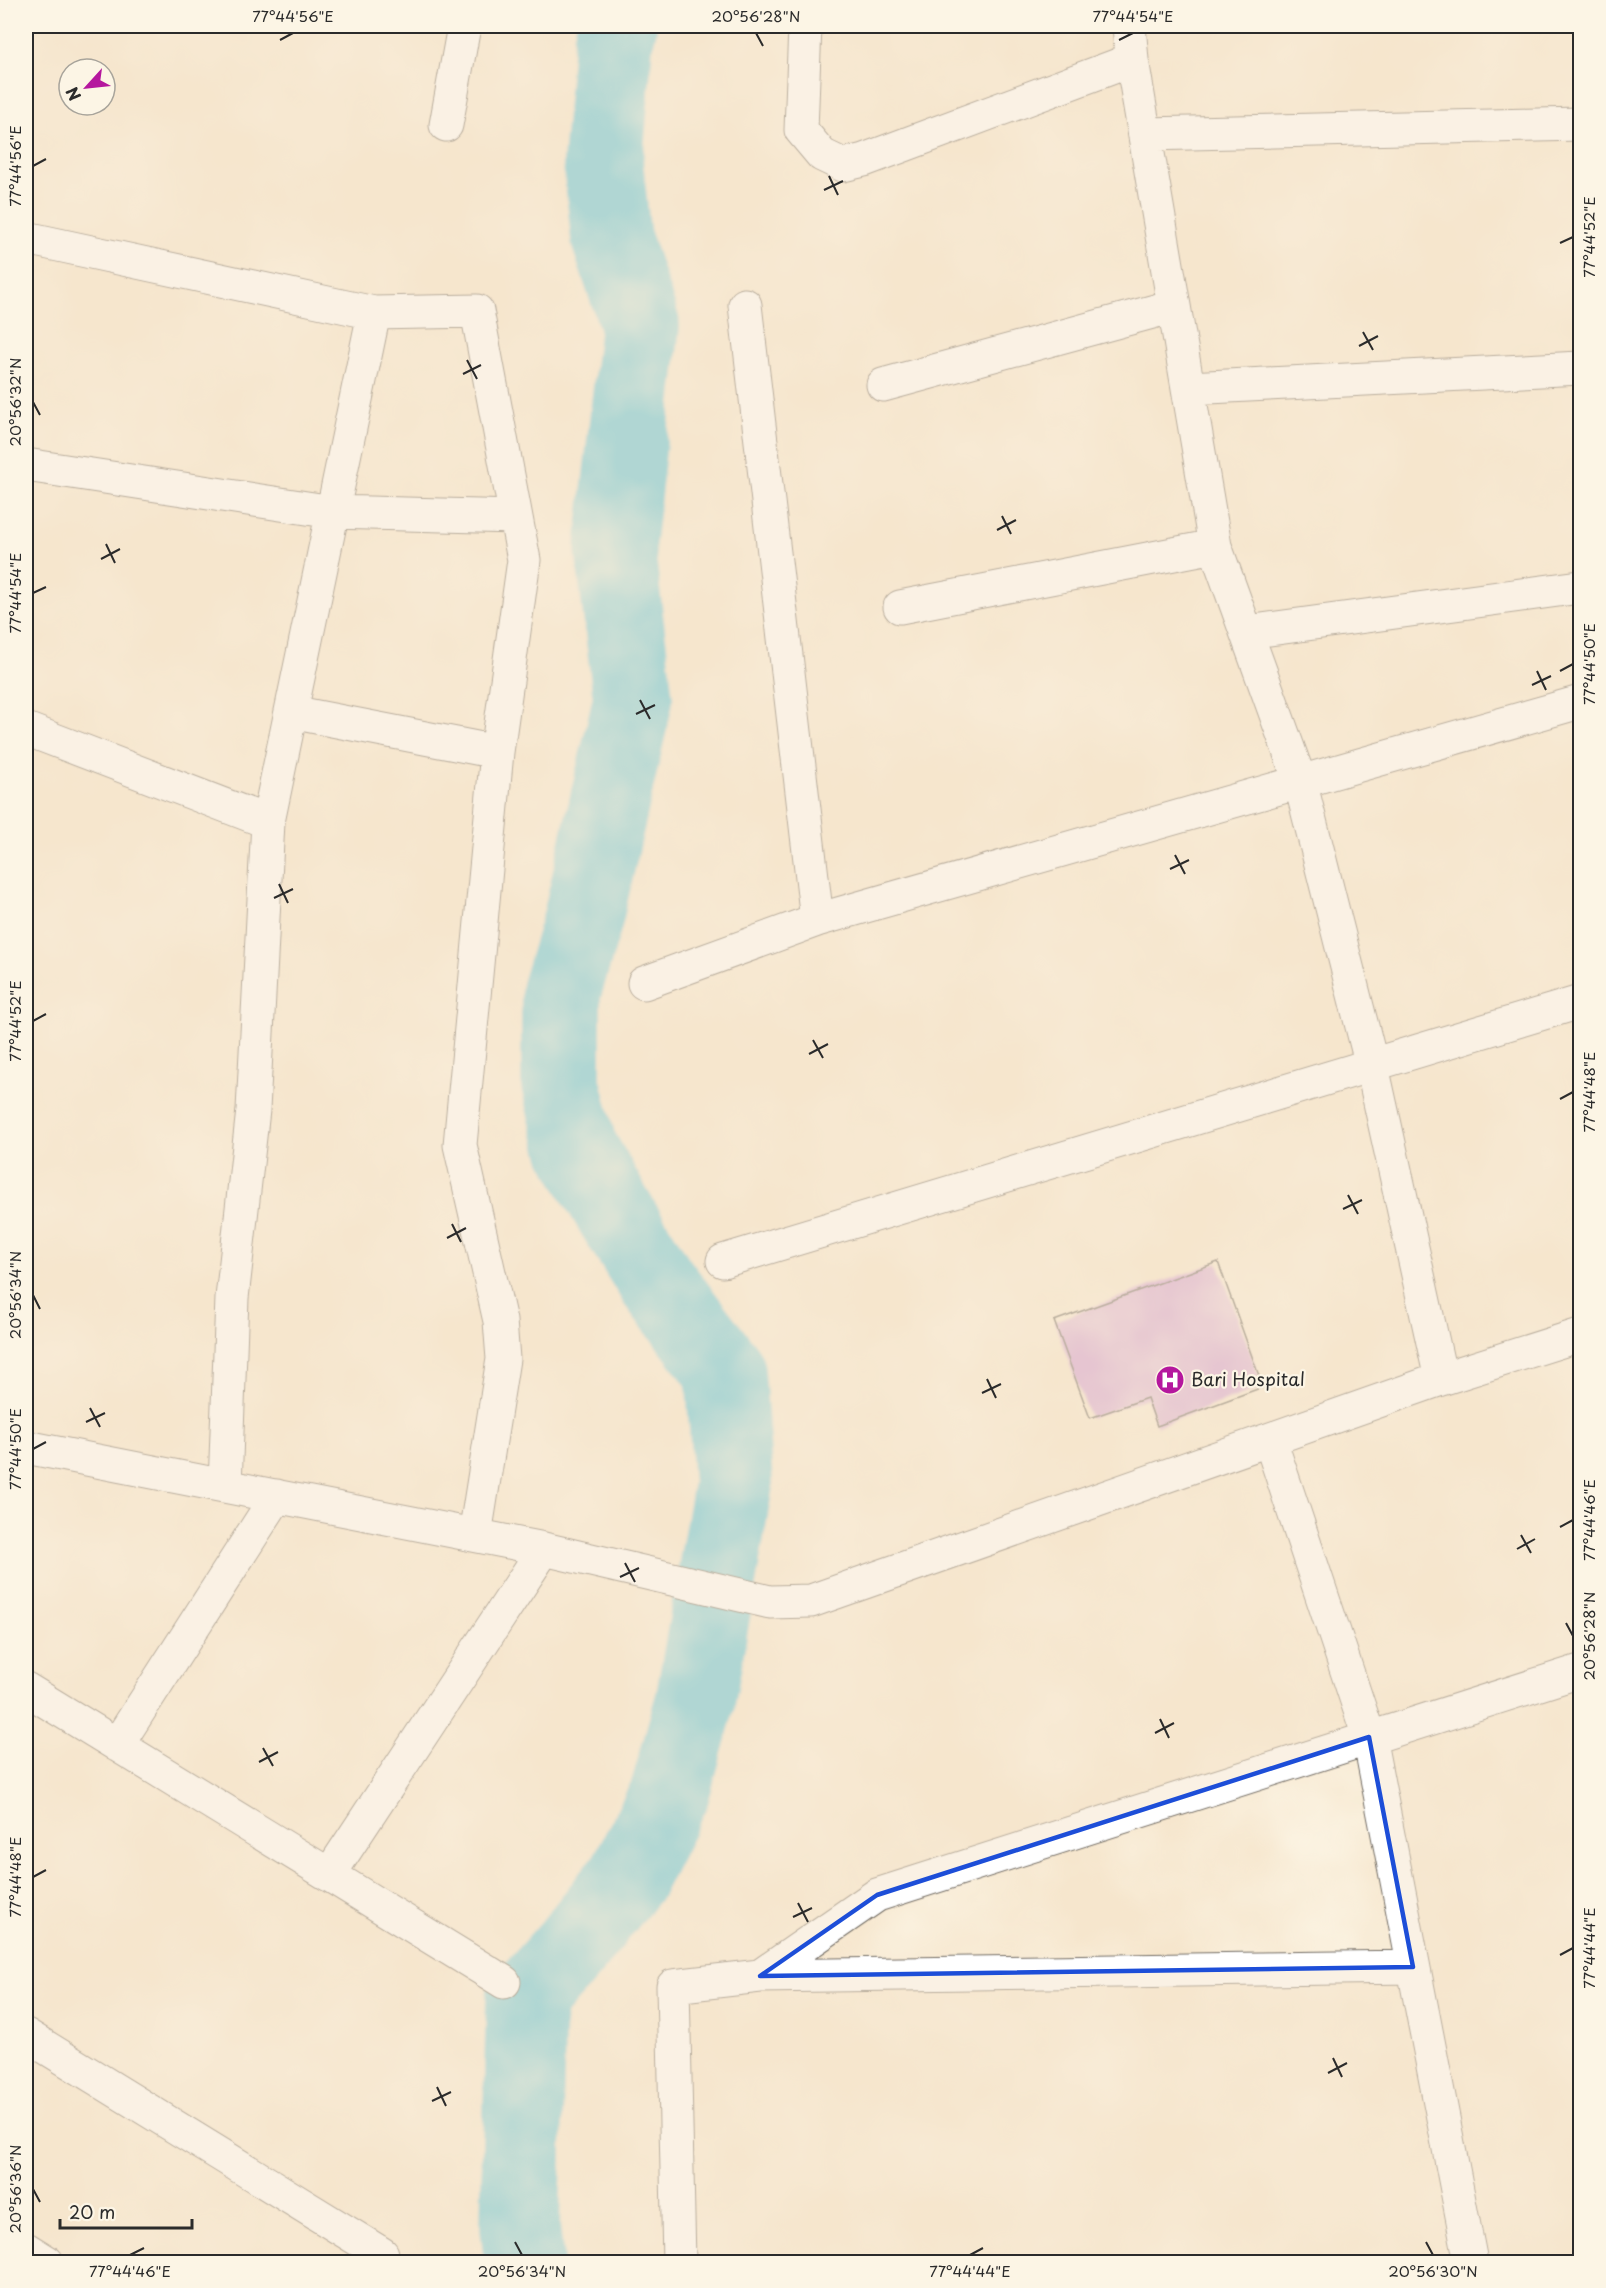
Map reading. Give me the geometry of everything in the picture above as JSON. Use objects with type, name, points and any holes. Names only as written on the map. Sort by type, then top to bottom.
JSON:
[{"type":"street","points":[[446,125],[464,26]]},
{"type":"street","points":[[805,26],[801,130],[822,155],[843,165],[864,160],[1132,60]]},
{"type":"street","points":[[1129,26],[1132,60],[1215,546],[1300,781],[1372,1066],[1441,1379]]},
{"type":"street","points":[[1146,134],[1581,124]]},
{"type":"street","points":[[26,238],[374,314],[477,311],[524,560],[497,752],[460,1144],[500,1321],[503,1359],[475,1535]]},
{"type":"street","points":[[745,305],[817,920]]},
{"type":"street","points":[[883,385],[1174,306]]},
{"type":"street","points":[[225,1486],[232,1298],[238,1227],[254,1110],[268,822],[374,314]]},
{"type":"street","points":[[1189,388],[1581,369]]},
{"type":"street","points":[[26,465],[333,512],[515,517]]},
{"type":"street","points":[[900,607],[1215,546]]},
{"type":"street","points":[[1247,632],[1581,587]]},
{"type":"street","points":[[644,983],[817,920],[1581,702]]},
{"type":"street","points":[[291,712],[497,752]]},
{"type":"street","points":[[26,729],[268,822]]},
{"type":"street","points":[[723,1261],[1581,1002]]},
{"type":"street","points":[[26,1447],[544,1548],[771,1602],[811,1601],[1441,1379],[1581,1335]]},
{"type":"street","points":[[1270,1440],[1369,1737],[1471,2262]]},
{"type":"street","points":[[117,1745],[277,1496]]},
{"type":"street","points":[[329,1875],[544,1548]]},
{"type":"street","points":[[760,1976],[877,1895],[1581,1671]]},
{"type":"street","points":[[26,1689],[504,1982]]},
{"type":"street","points":[[679,2262],[673,1986],[760,1976],[1413,1967]]},
{"type":"street","points":[[26,2035],[382,2254]]},
{"type":"street","points":[[26,2249],[47,2262]]},
{"type":"highlighted area","points":[[1369,1737],[1413,1967],[760,1976],[877,1895]]},
{"type":"building","points":[[1218,1262],[1263,1387],[1157,1426],[1147,1398],[1090,1418],[1054,1321]]},
{"type":"waterway","points":[[524,2262],[520,2227],[526,1999],[571,1948],[628,1876],[669,1795],[695,1702],[733,1484],[725,1371],[657,1282],[613,1210],[577,1146],[561,1084],[561,992],[583,918],[633,699],[615,548],[640,325],[611,238],[603,162],[613,43],[617,26]]},
{"type":"place","name":"Bari Hospital","points":[[1170,1380]]}]
